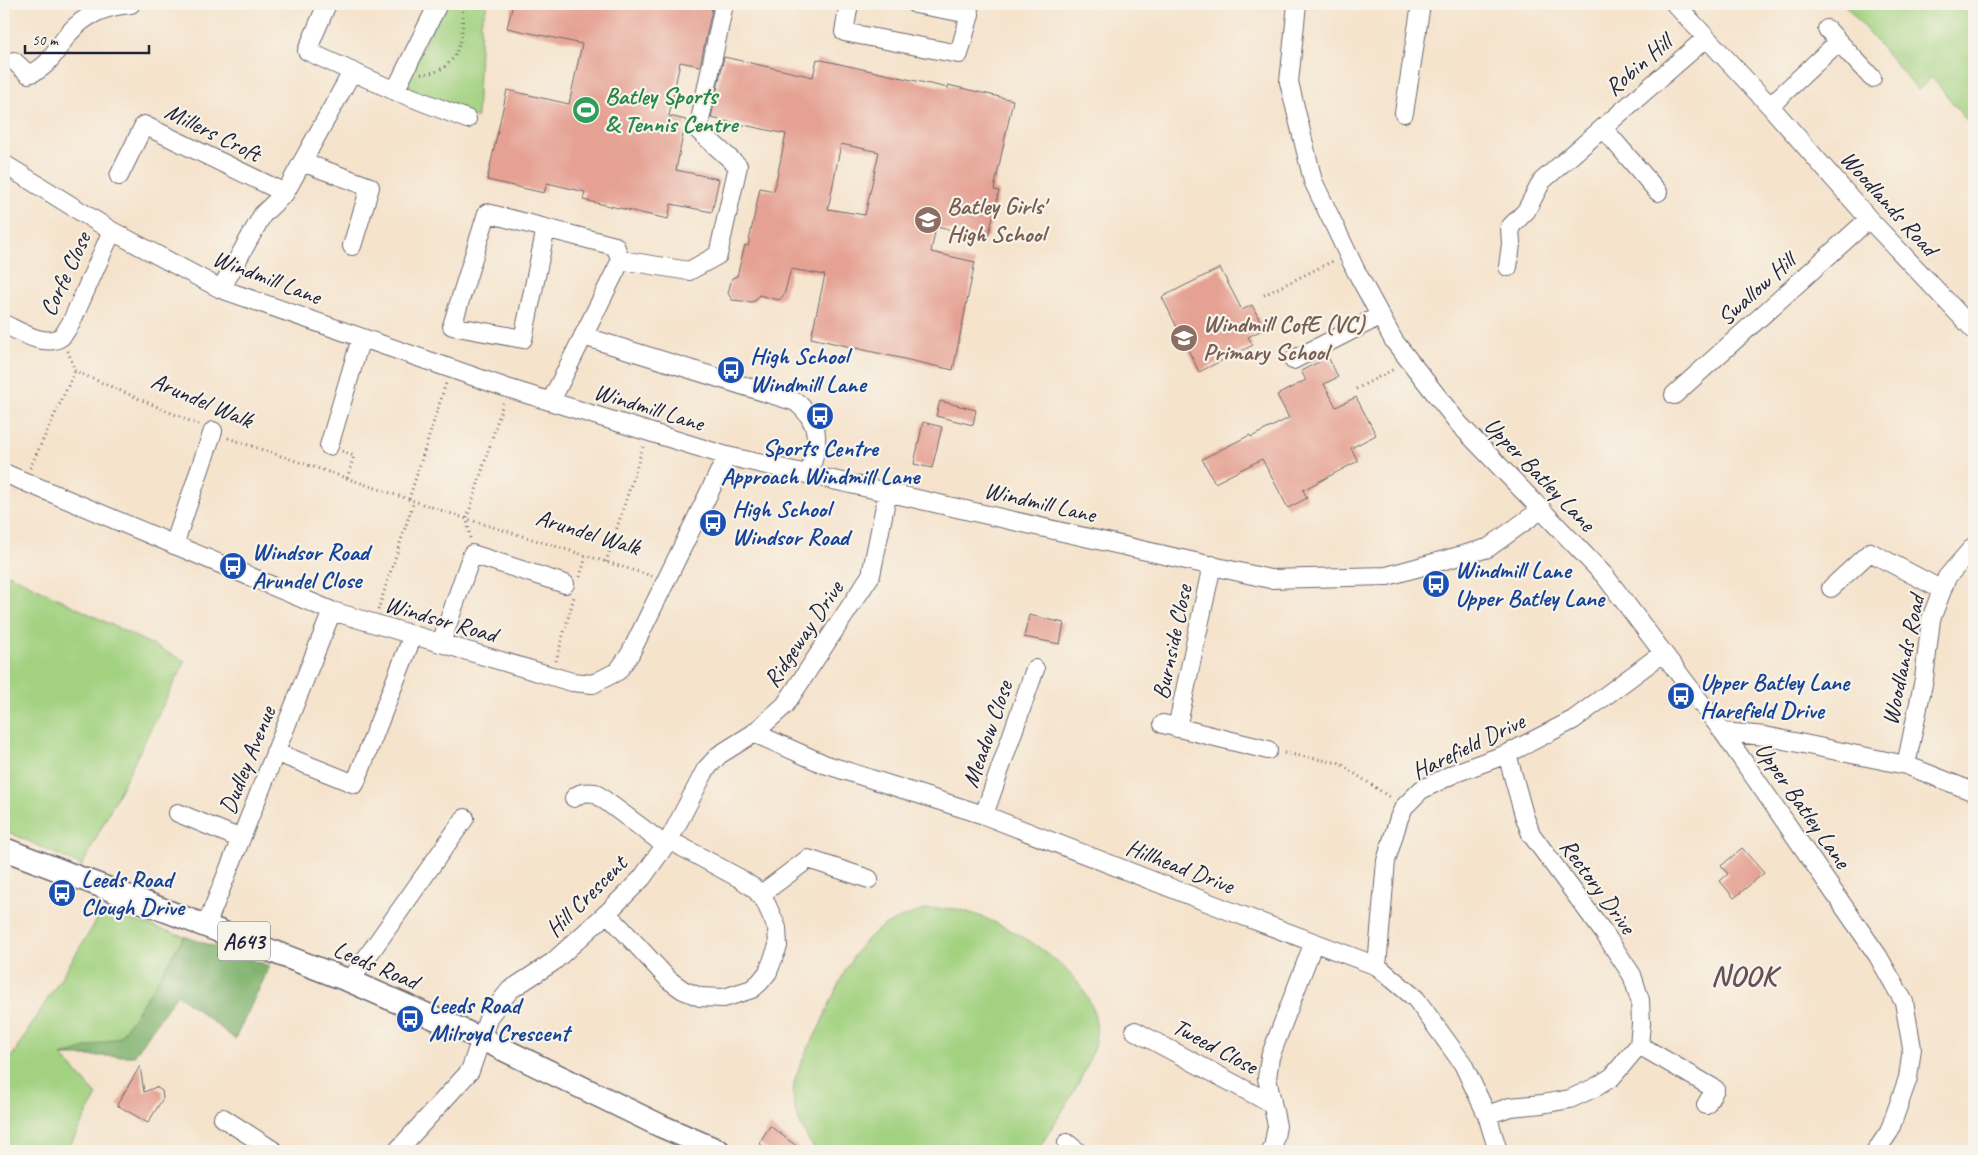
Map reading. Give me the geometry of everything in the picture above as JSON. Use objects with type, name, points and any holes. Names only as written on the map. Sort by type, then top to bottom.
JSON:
[{"type":"main road","name":"Leeds Road","points":[[4,849],[350,981],[482,1039],[661,1126],[696,1147],[719,1151]]},
{"type":"street","points":[[14,61],[28,74],[38,71],[49,62],[69,33],[85,18],[100,10],[131,4]]},
{"type":"street","points":[[327,4],[307,51],[395,91],[467,120]]},
{"type":"street","points":[[395,91],[438,4]]},
{"type":"street","points":[[621,260],[689,271],[718,255],[738,166],[698,130],[724,4]]},
{"type":"street","points":[[849,4],[844,32],[959,54],[970,14],[914,4]]},
{"type":"street","name":"Upper Batley Lane","points":[[1297,4],[1290,82],[1312,181],[1347,254],[1394,341],[1459,424],[1605,576],[1723,732],[1878,956],[1904,1002],[1912,1048],[1908,1078],[1889,1132],[1876,1151]]},
{"type":"street","points":[[1404,113],[1421,4]]},
{"type":"street","name":"Woodlands Road","points":[[1676,4],[1870,219],[1974,330]]},
{"type":"street","points":[[1770,106],[1832,35],[1872,78]]},
{"type":"street","name":"Robin Hill","points":[[1508,267],[1511,244],[1510,228],[1526,211],[1542,181],[1706,38]]},
{"type":"street","points":[[221,289],[263,214],[286,193],[352,72]]},
{"type":"street","name":"Millers Croft","points":[[119,176],[144,125],[286,193]]},
{"type":"street","name":"Robin Hill","points":[[1602,128],[1658,192]]},
{"type":"street","points":[[302,162],[370,186],[352,246]]},
{"type":"street","name":"Windmill Lane","points":[[4,164],[112,230],[221,289],[507,388],[727,456],[1212,565],[1270,578],[1387,576],[1488,548],[1542,509]]},
{"type":"street","points":[[546,228],[523,339],[452,326],[487,213],[546,228],[615,246],[621,260],[551,401]]},
{"type":"street","name":"Swallow Hill","points":[[1674,395],[1870,219]]},
{"type":"street","name":"Corfe Close","points":[[4,324],[30,336],[49,341],[62,337],[71,323],[112,230]]},
{"type":"street","points":[[1293,360],[1380,316]]},
{"type":"street","points":[[583,336],[796,402],[806,410],[816,428],[817,446],[809,474]]},
{"type":"street","points":[[329,446],[361,338]]},
{"type":"street","points":[[174,545],[213,431]]},
{"type":"street","name":"Windsor Road","points":[[4,474],[332,611],[572,682],[593,684],[618,671],[630,654],[727,456]]},
{"type":"street","name":"Ridgeway Drive","points":[[706,769],[719,755],[754,733],[786,705],[871,575],[888,491]]},
{"type":"street","name":"Woodlands Road","points":[[1906,765],[1924,679],[1931,619],[1947,577],[1974,546]]},
{"type":"street","points":[[1831,588],[1870,552],[1942,590]]},
{"type":"street","points":[[441,643],[472,554],[573,587]]},
{"type":"street","name":"Burnside Close","points":[[1212,565],[1170,726],[1268,749]]},
{"type":"street","name":"Dudley Avenue","points":[[206,926],[332,611]]},
{"type":"street","points":[[275,752],[355,784],[413,635]]},
{"type":"street","name":"Harefield Drive","points":[[1377,966],[1386,861],[1397,823],[1404,807],[1421,790],[1455,773],[1507,754],[1573,720],[1663,653]]},
{"type":"street","name":"Meadow Close","points":[[984,815],[1035,669]]},
{"type":"street","points":[[1723,732],[1765,736],[1906,765],[1974,792]]},
{"type":"street","name":"Hillhead Drive","points":[[754,733],[824,764],[984,815],[1221,908],[1377,966],[1416,1000],[1462,1064],[1487,1115],[1498,1151]]},
{"type":"street","name":"Rectory Drive","points":[[1507,754],[1531,834],[1632,974],[1640,1000],[1641,1024],[1639,1045]]},
{"type":"street","name":"Hill Crescent","points":[[397,1151],[470,1071],[489,1016],[510,990],[553,962],[642,878],[667,843],[706,769]]},
{"type":"street","points":[[574,798],[578,794],[586,792],[595,793],[667,843],[740,878],[765,901],[777,928],[778,946],[768,972],[752,989],[724,998],[700,998],[683,990],[662,973],[607,913]]},
{"type":"street","points":[[178,813],[241,839]]},
{"type":"street","points":[[350,981],[465,818]]},
{"type":"street","points":[[760,895],[808,859],[869,879]]},
{"type":"street","points":[[1270,1151],[1273,1148],[1277,1126],[1267,1078],[1270,1058],[1314,942]]},
{"type":"street","name":"Tweed Close","points":[[1135,1031],[1272,1104]]},
{"type":"street","points":[[1487,1115],[1510,1108],[1570,1099],[1612,1077],[1639,1045],[1715,1089],[1706,1105]]},
{"type":"street","points":[[223,1118],[274,1151]]},
{"type":"path","points":[[404,71],[418,74],[433,74],[450,62],[461,42],[462,4]]},
{"type":"path","points":[[1264,295],[1347,254]]},
{"type":"path","points":[[24,482],[75,371],[62,337]]},
{"type":"path","points":[[1356,390],[1409,361]]},
{"type":"path","points":[[409,499],[450,368]]},
{"type":"path","name":"Arundel Walk","points":[[75,371],[239,442],[467,519],[667,581]]},
{"type":"path","points":[[472,554],[467,519],[507,388]]},
{"type":"path","points":[[606,562],[648,432]]},
{"type":"path","points":[[329,446],[354,456],[347,478]]},
{"type":"path","points":[[374,624],[414,501]]},
{"type":"path","points":[[552,676],[573,587],[586,556]]},
{"type":"path","points":[[1268,749],[1339,763],[1404,807]]},
{"type":"green space","points":[[443,4],[488,4],[481,22],[477,118],[403,89]]},
{"type":"green space","points":[[1844,4],[1974,4],[1974,130],[1932,77],[1918,90]]},
{"type":"green space","points":[[4,572],[185,661],[82,866],[4,830]]},
{"type":"green space","points":[[929,909],[956,909],[977,915],[1000,925],[1024,938],[1068,972],[1084,992],[1094,1013],[1096,1035],[1093,1049],[1081,1078],[1040,1147],[1035,1151],[816,1151],[802,1128],[796,1111],[793,1093],[797,1072],[844,972],[865,941],[886,925]]},
{"type":"green space","points":[[102,912],[184,936],[153,988],[120,1037],[62,1056],[97,1095],[67,1151],[4,1151],[4,1069]]},
{"type":"green space","points":[[184,936],[270,966],[235,1039],[177,994],[134,1056],[61,1056],[120,1037],[153,988]]},
{"type":"building","name":"Batley Sports & Tennis Centre","points":[[513,4],[713,4],[700,66],[680,62],[669,116],[686,120],[676,170],[719,179],[712,212],[671,204],[668,219],[583,200],[585,192],[547,183],[544,193],[487,180],[507,90],[569,104],[582,44],[507,28]]},
{"type":"building","name":"Batley Girls' High School","points":[[724,57],[813,77],[817,59],[948,88],[948,85],[1013,100],[994,190],[999,191],[988,238],[936,227],[931,252],[975,262],[953,370],[811,338],[825,275],[791,269],[784,295],[779,300],[759,295],[752,302],[732,300],[728,293],[732,278],[737,276],[745,245],[748,246],[760,188],[774,191],[786,134],[711,118]],"holes":[[[841,144],[879,152],[865,215],[828,209]]]},
{"type":"building","points":[[1220,268],[1242,310],[1252,305],[1264,329],[1248,337],[1253,345],[1199,372],[1162,297]]},
{"type":"building","points":[[1328,357],[1338,377],[1324,384],[1336,407],[1356,397],[1376,435],[1351,448],[1358,461],[1303,490],[1307,498],[1288,508],[1262,459],[1215,483],[1202,459],[1289,418],[1277,395],[1306,380],[1301,371]]},
{"type":"building","points":[[940,401],[976,410],[973,425],[936,416]]},
{"type":"building","points":[[923,422],[942,427],[932,468],[914,464]]},
{"type":"building","points":[[1029,615],[1064,623],[1060,644],[1024,637]]},
{"type":"building","points":[[1742,848],[1764,873],[1734,898],[1720,881],[1728,874],[1721,866]]},
{"type":"building","points":[[140,1066],[144,1092],[156,1087],[162,1091],[163,1098],[148,1123],[117,1105]]},
{"type":"building","points":[[770,1126],[803,1151],[769,1151],[759,1143]]},
{"type":"place","name":"Batley Sports & Tennis Centre","points":[[586,110]]},
{"type":"place","name":"Batley Girls' High School","points":[[928,220]]},
{"type":"place","name":"Windmill CofE (VC) Primary School","points":[[1184,338]]},
{"type":"place","name":"High School Windmill Lane","points":[[731,370]]},
{"type":"place","name":"Sports Centre Approach Windmill Lane","points":[[820,416]]},
{"type":"place","name":"High School Windsor Road","points":[[713,523]]},
{"type":"place","name":"Windsor Road Arundel Close","points":[[233,566]]},
{"type":"place","name":"Windmill Lane Upper Batley Lane","points":[[1436,584]]},
{"type":"place","name":"Upper Batley Lane Harefield Drive","points":[[1681,696]]},
{"type":"place","name":"Leeds Road Clough Drive","points":[[62,893]]},
{"type":"place","name":"Leeds Road Milroyd Crescent","points":[[410,1019]]},
{"type":"district","name":"NOOK","points":[[1744,975]]}]
